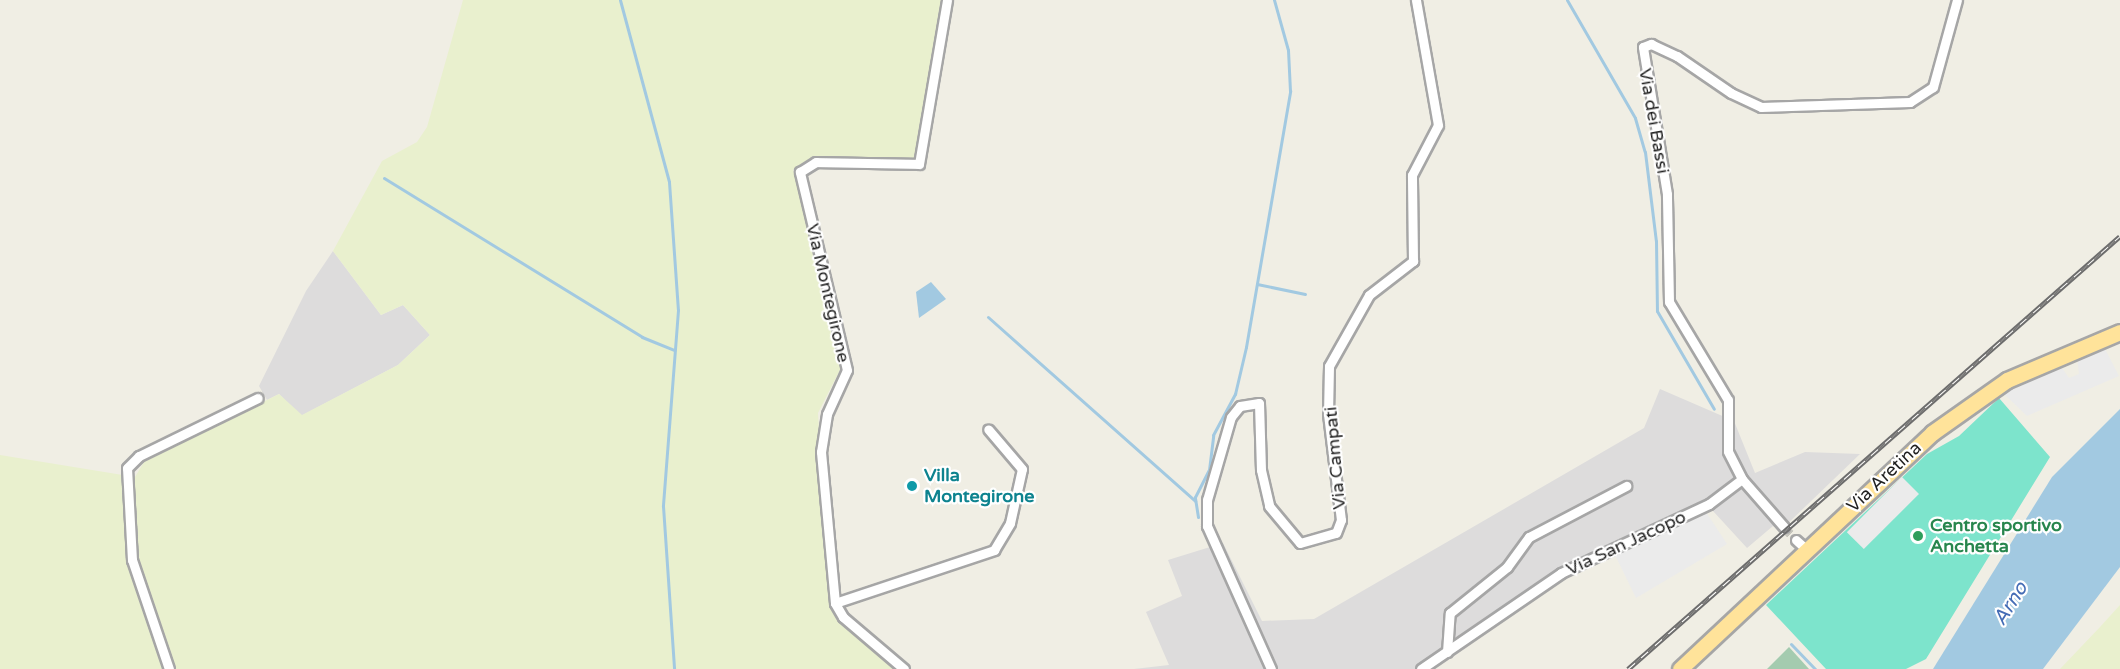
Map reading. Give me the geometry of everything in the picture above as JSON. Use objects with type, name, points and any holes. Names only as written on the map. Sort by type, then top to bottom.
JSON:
[{"type":"main road","name":"Via Aretina","points":[[1680,669],[1801,545],[1965,407],[2007,380],[2120,332]]},
{"type":"street","name":"Via Montegirone","points":[[835,603],[821,452],[827,414],[847,369],[800,172],[816,162],[919,164],[947,0]]},
{"type":"street","name":"Via Campati","points":[[1271,669],[1207,526],[1207,500],[1232,417],[1240,406],[1259,403],[1261,470],[1269,507],[1300,543],[1336,533],[1341,520],[1328,414],[1329,366],[1369,295],[1413,261],[1412,175],[1438,124],[1416,0]]},
{"type":"street","name":"Via dei Bassi","points":[[1784,527],[1742,480],[1728,451],[1728,400],[1669,302],[1667,195],[1642,47],[1651,44],[1677,56],[1731,93],[1761,106],[1910,102],[1933,87],[1957,0]]},
{"type":"street","points":[[169,669],[132,560],[127,468],[140,456],[258,398]]},
{"type":"street","points":[[904,669],[843,617],[835,603],[994,550],[1010,523],[1022,469],[988,429]]},
{"type":"street","name":"Via San Jacopo","points":[[1421,669],[1436,665],[1447,652],[1560,573],[1709,504],[1742,480]]},
{"type":"street","points":[[1447,652],[1450,613],[1507,567],[1529,537],[1626,486]]},
{"type":"shaded area","points":[[333,251],[381,315],[403,305],[430,335],[398,365],[301,416],[279,394],[267,400],[259,386],[306,291]]},
{"type":"shaded area","points":[[2103,345],[2119,376],[2027,416],[2002,392],[2060,365],[2069,378],[2079,374],[2077,356]]},
{"type":"shaded area","points":[[1660,389],[1734,421],[1755,473],[1805,452],[1860,454],[1781,530],[1773,526],[1747,548],[1713,511],[1705,510],[1566,576],[1429,669],[1134,669],[1169,665],[1146,612],[1182,596],[1168,560],[1223,543],[1262,621],[1314,619],[1644,428]]},
{"type":"shaded area","points":[[1902,477],[1919,494],[1864,549],[1847,532]]},
{"type":"shaded area","points":[[1706,512],[1727,544],[1636,598],[1614,553]]},
{"type":"green space","points":[[463,0],[943,0],[924,166],[793,169],[841,368],[818,413],[830,608],[903,669],[0,669],[0,455],[135,477],[144,462],[279,394],[302,415],[398,365],[430,335],[403,305],[381,315],[333,251],[382,161],[417,142],[427,127]]},
{"type":"green space","name":"Centro sportivo Anchetta","points":[[1999,398],[2050,457],[1926,659],[1906,669],[1826,669],[1766,605],[1927,454],[1959,436]]},
{"type":"green space","points":[[2120,605],[2120,669],[2060,669],[2100,627]]},
{"type":"green space","points":[[1789,647],[1809,669],[1767,669]]},
{"type":"water","points":[[931,282],[946,299],[919,318],[916,292]]},
{"type":"water","name":"Arno","points":[[2120,409],[2120,567],[2043,669],[1933,669],[2052,477]]},
{"type":"waterway","points":[[620,0],[669,182],[678,310],[663,506],[674,669]]},
{"type":"waterway","points":[[1198,517],[1195,497],[1209,470],[1213,435],[1235,394],[1246,347],[1290,91],[1288,50],[1274,0]]},
{"type":"waterway","points":[[1567,0],[1635,118],[1645,152],[1656,241],[1657,311],[1714,409]]},
{"type":"waterway","points":[[384,178],[642,337],[674,350]]},
{"type":"waterway","points":[[1257,284],[1305,294]]},
{"type":"waterway","points":[[988,317],[1195,501]]},
{"type":"waterway","points":[[1791,644],[1815,669]]},
{"type":"tunnel","points":[[1784,527],[1796,540]]},
{"type":"railway","points":[[1628,669],[2120,236]]},
{"type":"place","name":"Villa Montegirone","points":[[912,486]]},
{"type":"place","name":"Centro sportivo Anchetta","points":[[1918,536]]}]
